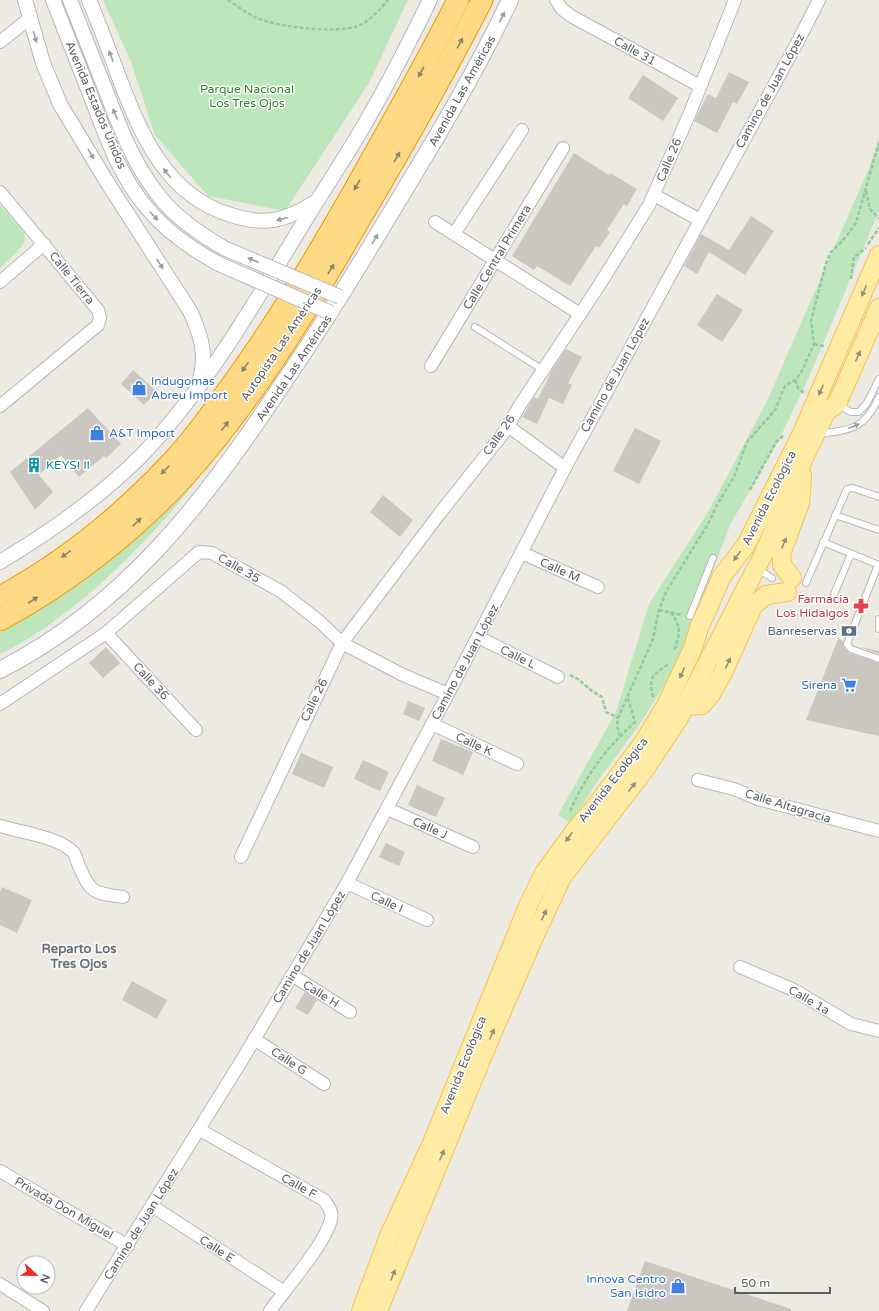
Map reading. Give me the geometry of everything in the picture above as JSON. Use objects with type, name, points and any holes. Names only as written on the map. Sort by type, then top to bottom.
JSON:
[{"type":"highway","name":"Autopista Las Américas","points":[[0,597],[65,556],[118,515],[169,465],[208,419],[267,336],[300,284],[416,80],[458,0]]},
{"type":"highway","name":"Autopista Las Américas","points":[[0,620],[79,570],[119,538],[182,479],[219,434],[276,355],[337,258],[416,124],[482,0]]},
{"type":"main road","name":"Avenida Las Américas","points":[[0,670],[44,645],[71,626],[109,595],[158,549],[202,499],[254,428],[331,313],[438,134],[484,53],[510,0]]},
{"type":"main road","name":"Avenida Ecológica","points":[[361,1311],[389,1236],[432,1143],[528,906],[544,873],[571,835],[643,743],[665,707],[693,648],[715,574],[746,545],[819,394],[879,255]]},
{"type":"main road","name":"Avenida Ecológica","points":[[378,1311],[492,1036],[562,877],[643,772],[671,731],[702,675],[755,568],[764,553],[803,460],[826,412],[837,404],[879,308]]},
{"type":"main road","points":[[684,706],[702,705],[711,694],[723,673],[753,606],[766,595],[795,585],[782,565],[781,554],[800,503],[803,460]]},
{"type":"main road","points":[[693,648],[708,644],[715,634],[739,584],[755,568],[752,561],[754,554],[786,480],[784,466]]},
{"type":"street","points":[[24,0],[43,64],[60,104],[107,182],[187,306],[198,329],[204,356],[198,386]]},
{"type":"street","name":"Avenida Estados Unidos","points":[[70,0],[126,142],[141,170],[159,196],[174,213],[201,235],[226,249],[340,297]]},
{"type":"street","points":[[89,0],[137,124],[157,160],[182,188],[209,207],[224,214],[254,221],[269,222],[289,217],[316,202]]},
{"type":"street","points":[[0,562],[72,514],[113,481],[140,456],[166,427],[198,386],[269,279],[359,133],[395,71],[430,0]]},
{"type":"street","name":"Calle 31","points":[[556,0],[562,9],[571,16],[700,86]]},
{"type":"street","name":"Calle 26","points":[[241,857],[342,643],[508,426],[654,195],[735,0]]},
{"type":"street","name":"Camino de Juan López","points":[[86,1311],[200,1130],[347,883],[388,809],[478,638],[565,468],[819,0]]},
{"type":"street","name":"Avenida Estados Unidos","points":[[53,2],[114,155],[129,183],[146,208],[168,231],[191,249],[219,264],[331,313]]},
{"type":"street","points":[[0,42],[30,18]]},
{"type":"street","points":[[454,234],[522,130]]},
{"type":"street","name":"Calle Central Primera","points":[[431,366],[563,148]]},
{"type":"street","name":"Calle Tierra","points":[[0,192],[98,310],[100,318],[98,325],[0,406]]},
{"type":"street","points":[[654,195],[700,220]]},
{"type":"street","points":[[435,222],[580,314]]},
{"type":"street","points":[[0,282],[44,244]]},
{"type":"street","points":[[508,426],[565,468]]},
{"type":"street","name":"Calle 35","points":[[0,704],[106,632],[199,552],[212,553],[282,592],[320,622],[342,643],[403,675],[448,694]]},
{"type":"street","name":"Calle M","points":[[522,553],[598,587]]},
{"type":"street","name":"Calle 36","points":[[106,632],[196,730]]},
{"type":"street","name":"Calle L","points":[[478,638],[558,677]]},
{"type":"street","name":"Calle K","points":[[432,724],[517,764]]},
{"type":"street","name":"Calle Altagracia","points":[[698,780],[734,789],[758,799],[879,831]]},
{"type":"street","name":"Calle J","points":[[388,809],[473,847]]},
{"type":"street","points":[[0,826],[61,843],[73,852],[87,884],[92,889],[98,894],[123,897]]},
{"type":"street","name":"Calle I","points":[[347,883],[428,920]]},
{"type":"street","name":"Calle 1a","points":[[740,967],[794,990],[846,1022],[879,1031]]},
{"type":"street","name":"Calle H","points":[[292,975],[350,1012]]},
{"type":"street","name":"Calle G","points":[[254,1039],[324,1084]]},
{"type":"street","name":"Calle F","points":[[200,1130],[324,1200],[331,1209],[332,1218],[324,1237],[283,1291],[270,1311]]},
{"type":"street","name":"Privada Don Miguel","points":[[0,1171],[128,1246]]},
{"type":"street","name":"Calle E","points":[[152,1206],[283,1291]]},
{"type":"street","points":[[0,1284],[43,1311]]},
{"type":"lane","points":[[475,327],[543,370]]},
{"type":"lane","points":[[837,404],[851,412],[859,412],[863,409],[879,379]]},
{"type":"lane","points":[[816,434],[836,432],[860,424],[872,412],[879,397]]},
{"type":"lane","points":[[795,585],[823,542],[847,489],[849,488],[879,497]]},
{"type":"lane","points":[[835,515],[879,530]]},
{"type":"lane","points":[[823,542],[879,565],[846,644],[851,649],[879,660]]},
{"type":"lane","points":[[834,594],[851,554]]},
{"type":"lane","points":[[690,616],[715,574],[713,558]]},
{"type":"lane","points":[[755,568],[772,578]]},
{"type":"lane","points":[[879,619],[879,629]]},
{"type":"path","points":[[228,0],[253,16],[267,21],[289,26],[337,30],[359,26],[372,17],[388,0]]},
{"type":"path","points":[[620,736],[617,726],[618,718],[653,639],[659,610],[673,579],[708,524],[718,502],[734,477],[747,442],[775,410],[785,386],[795,380],[802,373],[814,344],[811,321],[826,263],[831,252],[845,238],[856,223],[879,143]]},
{"type":"path","points":[[866,191],[870,209],[879,219]]},
{"type":"path","points":[[814,344],[824,346]]},
{"type":"path","points":[[795,380],[798,388],[807,394]]},
{"type":"path","points":[[659,610],[690,616]]},
{"type":"path","points":[[558,677],[572,675],[578,679],[602,697],[606,712],[618,718]]},
{"type":"path","points":[[568,816],[590,771],[602,754],[635,722],[628,698]]},
{"type":"green space","name":"Parque Nacional Los Tres Ojos","points":[[103,0],[408,0],[369,83],[285,211],[208,196],[155,135],[131,62]]},
{"type":"green space","points":[[879,139],[879,211],[809,377],[778,442],[731,523],[677,663],[642,721],[595,785],[571,823],[558,815],[616,712],[649,604],[707,514],[766,403],[869,168]]},
{"type":"green space","points":[[0,205],[18,224],[25,237],[24,243],[0,268]]},
{"type":"green space","points":[[203,472],[161,523],[111,574],[56,620],[28,639],[0,654],[0,633],[61,596],[104,565],[144,532]]},
{"type":"building","points":[[729,72],[749,82],[737,104],[733,102],[717,133],[694,121],[708,94],[716,98]]},
{"type":"building","points":[[643,75],[678,98],[663,121],[628,98]]},
{"type":"building","points":[[574,153],[609,175],[610,173],[637,189],[627,206],[624,204],[607,230],[610,232],[599,248],[596,246],[570,286],[537,266],[534,270],[512,256]]},
{"type":"building","points":[[751,216],[774,231],[745,275],[709,252],[697,274],[684,266],[701,234],[729,250]]},
{"type":"building","points":[[717,294],[743,310],[722,342],[697,325]]},
{"type":"building","points":[[566,349],[582,357],[568,383],[572,385],[563,404],[549,398],[537,424],[522,417],[534,397],[538,399],[552,370]]},
{"type":"building","name":"Indugomas Abreu Import","points":[[133,370],[157,392],[144,405],[121,384]]},
{"type":"building","name":"KEYSI II","points":[[88,408],[121,444],[106,458],[104,456],[79,477],[61,455],[39,475],[53,492],[35,510],[10,472]]},
{"type":"building","points":[[635,428],[661,441],[639,484],[613,471]]},
{"type":"building","points":[[383,495],[413,520],[400,537],[370,512]]},
{"type":"building","name":"Sirena","points":[[838,639],[843,641],[843,646],[849,653],[879,663],[879,736],[806,720]]},
{"type":"building","points":[[106,647],[120,663],[103,678],[89,663]]},
{"type":"building","points":[[860,647],[879,651],[879,654]]},
{"type":"building","points":[[408,701],[425,708],[419,721],[403,714]]},
{"type":"building","points":[[441,739],[473,752],[463,775],[432,761]]},
{"type":"building","points":[[301,753],[333,767],[324,788],[292,774]]},
{"type":"building","points":[[363,760],[389,772],[380,791],[354,779]]},
{"type":"building","points":[[417,785],[445,798],[436,817],[408,805]]},
{"type":"building","points":[[386,843],[405,852],[399,866],[379,857]]},
{"type":"building","points":[[2,887],[32,900],[17,933],[0,925],[0,892]]},
{"type":"building","points":[[132,981],[167,1000],[157,1019],[122,1000]]},
{"type":"building","points":[[305,992],[317,1000],[308,1015],[295,1008]]},
{"type":"building","name":"Innova Centro San Isidro","points":[[645,1261],[791,1309],[791,1311],[627,1311]]},
{"type":"place","name":"Indugomas Abreu Import","points":[[139,388]]},
{"type":"place","name":"A&T Import","points":[[97,433]]},
{"type":"place","name":"KEYSI II","points":[[34,465]]},
{"type":"place","name":"Farmacia Los Hidalgos","points":[[861,606]]},
{"type":"place","name":"Banreservas","points":[[849,631]]},
{"type":"place","name":"Sirena","points":[[849,685]]},
{"type":"place","name":"Innova Centro San Isidro","points":[[678,1286]]},
{"type":"district","name":"Reparto Los Tres Ojos","points":[[79,956]]}]
